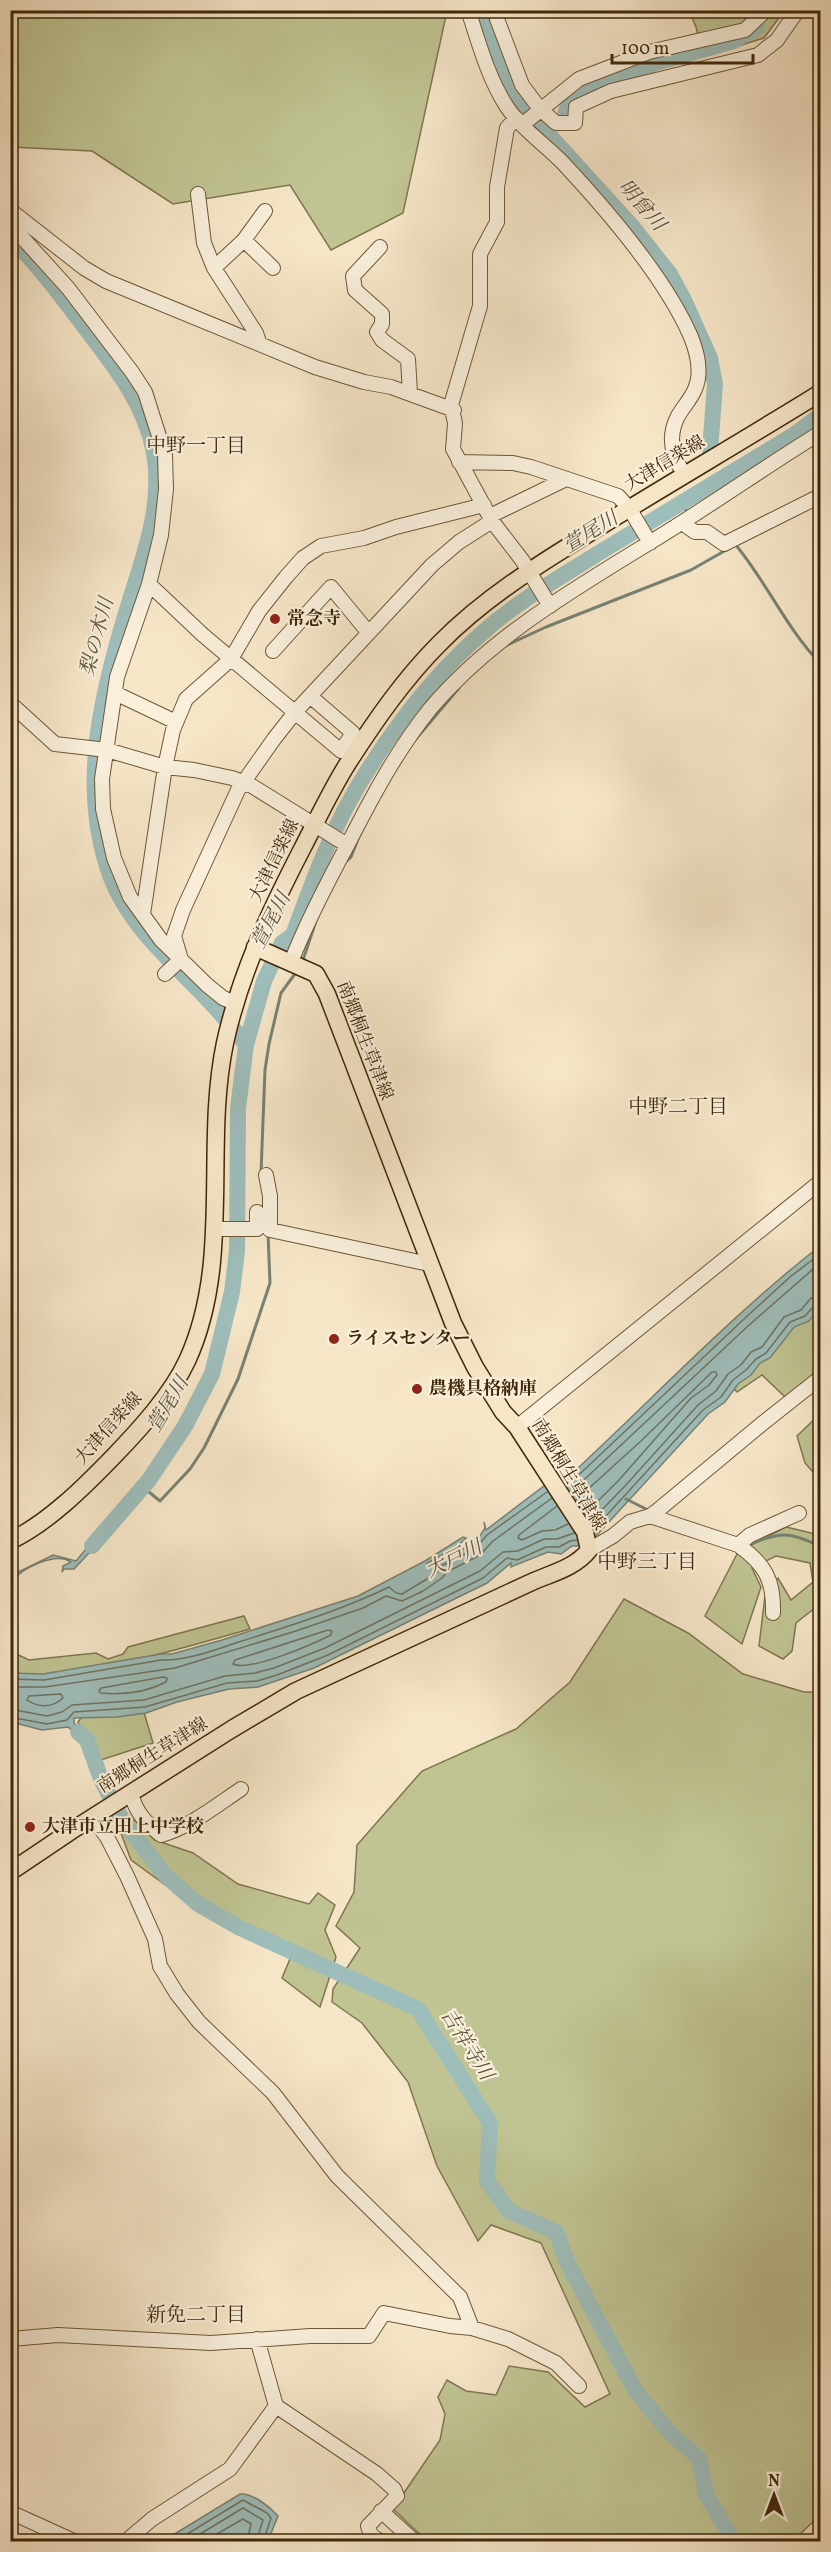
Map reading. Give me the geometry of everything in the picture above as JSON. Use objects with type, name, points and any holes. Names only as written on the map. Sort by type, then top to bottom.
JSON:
[{"type":"main road","name":"大津信楽線","points":[[10,1541],[28,1532],[115,1456],[147,1422],[186,1362],[207,1299],[219,1229],[216,1113],[220,1069],[233,1009],[258,948],[317,828],[351,747],[439,644],[480,607],[631,512],[685,475],[820,393]]},
{"type":"main road","name":"南郷桐生草津線","points":[[10,1872],[92,1817],[297,1691],[573,1565],[582,1559],[589,1547],[585,1533],[518,1427],[502,1412],[475,1367],[453,1323],[327,994],[316,974],[258,948]]},
{"type":"street","points":[[468,10],[491,75],[508,109],[556,123],[575,123],[576,107],[610,91],[758,55],[777,40],[798,10]]},
{"type":"street","points":[[549,604],[489,514],[453,449],[455,423],[452,405],[455,386],[480,306],[480,254],[496,222],[497,187],[507,128],[529,116],[579,79],[649,52],[745,30],[766,10]]},
{"type":"street","points":[[497,19],[522,85],[529,116],[654,274],[674,303],[691,338],[698,360],[696,388],[678,417],[672,432],[676,462],[685,475]]},
{"type":"street","points":[[198,194],[204,243],[214,268],[256,333],[259,342]]},
{"type":"street","points":[[10,210],[84,268],[106,281],[340,376],[410,393],[453,410]]},
{"type":"street","points":[[214,268],[244,240],[265,211]]},
{"type":"street","points":[[10,224],[69,288],[145,392],[167,468],[164,514],[149,580],[117,677],[104,750],[103,809],[119,873],[130,897],[161,940],[233,1009]]},
{"type":"street","points":[[244,240],[273,268]]},
{"type":"street","points":[[40,254],[52,243]]},
{"type":"street","points":[[381,247],[353,276],[355,290],[382,314],[382,324],[377,332],[382,340],[408,359],[410,393]]},
{"type":"street","points":[[290,961],[322,891],[399,752],[430,709],[492,647],[549,604],[681,523],[820,433]]},
{"type":"street","points":[[459,462],[513,463],[548,472],[564,480],[618,496],[649,541]]},
{"type":"street","points":[[142,914],[165,768],[176,722],[186,699],[231,660],[259,611],[303,558],[321,546],[364,538],[396,526],[489,514],[564,480]]},
{"type":"street","points":[[681,523],[696,532],[707,532],[724,544],[820,496]]},
{"type":"street","points":[[181,958],[174,936],[177,927],[243,783],[296,711],[368,632],[432,564],[489,514]]},
{"type":"street","points":[[149,580],[231,660],[296,711],[341,751],[351,747],[353,733],[310,696]]},
{"type":"street","points":[[273,651],[331,587],[368,632]]},
{"type":"street","points":[[115,693],[176,722]]},
{"type":"street","points":[[10,703],[54,744],[104,750],[165,768],[194,770],[243,783],[347,845]]},
{"type":"street","points":[[165,974],[181,958]]},
{"type":"street","points":[[266,1175],[270,1196],[270,1230],[429,1264]]},
{"type":"street","points":[[518,1427],[820,1182]]},
{"type":"street","points":[[219,1229],[257,1229],[256,1212]]},
{"type":"street","points":[[589,1547],[613,1536],[630,1521],[653,1514],[820,1378]]},
{"type":"street","points":[[738,1545],[750,1535],[799,1513]]},
{"type":"street","points":[[653,1514],[738,1545],[760,1564],[766,1574],[774,1594],[773,1613]]},
{"type":"street","points":[[129,1794],[135,1809],[146,1823],[161,1834],[170,1832],[209,1811],[241,1789]]},
{"type":"street","points":[[92,1817],[107,1837],[122,1866],[155,1939],[160,1966],[177,1994],[199,2022],[273,2093],[337,2176],[460,2297],[472,2328]]},
{"type":"street","points":[[10,2339],[58,2335],[211,2343],[257,2339],[369,2336],[384,2313],[425,2322],[472,2328],[508,2339],[556,2363],[579,2386]]},
{"type":"street","points":[[257,2339],[276,2406],[369,2468],[394,2489],[397,2496],[368,2526]]},
{"type":"street","points":[[125,2541],[152,2519],[230,2469],[276,2406]]},
{"type":"street","points":[[381,2511],[416,2541]]},
{"type":"street","points":[[10,2512],[76,2541]]},
{"type":"street","points":[[368,2526],[378,2522],[397,2525]]},
{"type":"street","points":[[368,2526],[371,2535],[381,2541]]},
{"type":"green space","points":[[11,11],[447,11],[403,213],[331,250],[290,185],[173,204],[92,151],[11,147]]},
{"type":"green space","points":[[689,11],[784,11],[764,38],[703,57],[696,27]]},
{"type":"green space","points":[[820,1305],[820,1369],[785,1397],[762,1375],[737,1392],[729,1384],[788,1328]]},
{"type":"green space","points":[[820,1414],[820,1480],[805,1463],[797,1436]]},
{"type":"green space","points":[[786,1527],[820,1535],[820,1604],[796,1623],[792,1651],[783,1659],[759,1646],[765,1596],[778,1578],[791,1600],[813,1582],[810,1563],[776,1556],[752,1568],[761,1587],[742,1644],[705,1616],[738,1552]]},
{"type":"green space","points":[[624,1599],[688,1633],[743,1674],[804,1692],[820,1692],[820,2515],[793,2541],[427,2541],[393,2509],[440,2440],[445,2414],[438,2397],[447,2380],[466,2391],[496,2395],[509,2366],[548,2372],[585,2407],[610,2394],[541,2243],[491,2225],[478,2241],[437,2166],[408,2082],[362,2023],[332,2002],[333,1989],[360,1948],[336,1926],[354,1892],[357,1845],[422,1771],[516,1729],[570,1682]]},
{"type":"green space","points":[[244,1616],[250,1629],[161,1654],[72,1672],[11,1677],[10,1651],[29,1660],[96,1653],[108,1659],[123,1654],[128,1647]]},
{"type":"green space","points":[[143,1709],[153,1743],[101,1760],[87,1749],[78,1722],[85,1712]]},
{"type":"green space","points":[[130,1816],[155,1840],[193,1853],[238,1884],[309,1904],[318,1893],[335,1905],[325,1930],[336,1957],[320,2007],[282,1978],[295,1947],[196,1907],[131,1860],[119,1828]]},
{"type":"water","name":"大戸川","points":[[820,1246],[820,1307],[809,1321],[794,1327],[770,1358],[760,1363],[751,1375],[738,1384],[725,1402],[708,1414],[597,1535],[582,1546],[572,1546],[561,1554],[548,1552],[511,1567],[511,1563],[487,1583],[314,1668],[258,1687],[229,1689],[177,1702],[146,1713],[117,1717],[74,1718],[74,1723],[88,1740],[92,1752],[83,1739],[68,1727],[42,1730],[11,1722],[11,1673],[43,1674],[172,1654],[358,1596],[425,1561],[463,1537],[466,1538],[458,1546],[426,1564],[446,1558],[472,1544],[485,1528],[484,1522],[486,1530],[544,1486],[565,1480],[722,1331],[786,1273]]},
{"type":"water","points":[[107,1524],[104,1537],[74,1569],[64,1569],[62,1572],[63,1566],[71,1562],[64,1559],[48,1560],[30,1567],[11,1582],[14,1574],[53,1555],[76,1561]]},
{"type":"water","points":[[240,2494],[256,2498],[278,2516],[268,2541],[163,2541]]},
{"type":"waterway","name":"明曾川","points":[[481,10],[514,96],[631,225],[670,274],[684,300],[710,358],[715,384],[710,451]]},
{"type":"waterway","points":[[565,116],[570,103],[578,93],[602,80],[734,41],[757,27]]},
{"type":"waterway","name":"梨の木川","points":[[10,237],[50,282],[118,372],[144,418],[154,453],[156,491],[151,528],[110,669],[97,739],[96,809],[101,844],[111,878],[132,917],[246,1045]]},
{"type":"waterway","name":"萱尾川","points":[[92,1546],[149,1480],[185,1426],[212,1374],[232,1292],[237,1251],[238,1108],[246,1045],[264,981],[282,943],[293,935],[336,828],[371,765],[422,695],[441,673],[494,622],[552,582],[795,434],[820,415]]},
{"type":"waterway","points":[[677,505],[691,513]]},
{"type":"waterway","points":[[735,544],[757,573],[797,635],[820,663]]},
{"type":"waterway","points":[[503,647],[546,627],[691,570],[728,549]]},
{"type":"waterway","points":[[415,740],[459,688]]},
{"type":"waterway","points":[[343,864],[351,857],[360,834]]},
{"type":"waterway","points":[[302,963],[318,915]]},
{"type":"waterway","points":[[261,1173],[265,1070],[269,1044],[281,993],[297,971]]},
{"type":"waterway","points":[[142,1489],[160,1501],[190,1469],[204,1448],[238,1379],[270,1283],[268,1233]]},
{"type":"waterway","points":[[626,1499],[650,1511]]},
{"type":"waterway","points":[[749,1545],[769,1537],[785,1535],[801,1538],[820,1546]]},
{"type":"waterway","name":"吉祥寺川","points":[[78,1732],[87,1740],[101,1779],[123,1821],[165,1875],[198,1904],[240,1928],[418,2009],[490,2123],[487,2181],[509,2211],[556,2232],[566,2260],[635,2390],[669,2432],[699,2458],[706,2494],[734,2542]]},
{"type":"place","name":"常念寺","points":[[275,619]]},
{"type":"place","name":"ライスセンター","points":[[334,1339]]},
{"type":"place","name":"農機具格納庫","points":[[417,1389]]},
{"type":"place","name":"大津市立田上中学校","points":[[30,1827]]},
{"type":"district","name":"中野一丁目","points":[[196,447]]},
{"type":"district","name":"中野二丁目","points":[[678,1108]]},
{"type":"district","name":"中野三丁目","points":[[647,1563]]},
{"type":"district","name":"新免二丁目","points":[[196,2316]]}]
